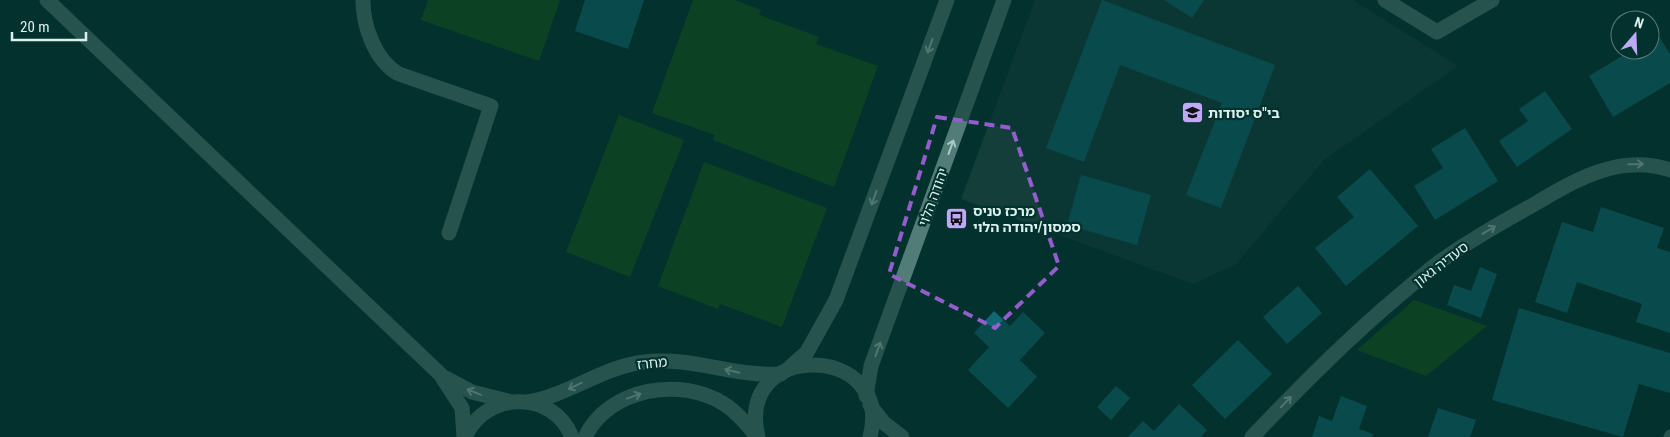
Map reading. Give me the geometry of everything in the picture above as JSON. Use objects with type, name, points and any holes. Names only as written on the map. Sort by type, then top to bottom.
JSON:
[{"type":"street","points":[[47,0],[440,374],[462,408],[465,437]]},
{"type":"street","points":[[363,0],[365,18],[373,42],[380,57],[390,68],[398,74],[491,106],[449,233]]},
{"type":"street","points":[[757,437],[755,421],[759,402],[767,386],[807,352],[836,300],[947,0]]},
{"type":"street","name":"יהודה הלוי","points":[[870,437],[872,422],[868,400],[871,366],[1004,0]]},
{"type":"street","points":[[1385,0],[1437,32],[1492,0]]},
{"type":"street","name":"סעדיה גאון","points":[[1252,437],[1330,356],[1390,303],[1441,261],[1487,230],[1572,182],[1624,164],[1652,164],[1670,170]]},
{"type":"street","name":"מחרז","points":[[528,402],[554,396],[600,374],[642,362],[674,361],[710,366],[748,375],[784,372],[814,363],[833,367],[850,375],[884,423],[902,437]]},
{"type":"street","points":[[440,374],[472,392],[510,402],[528,402],[554,413],[566,426],[572,437]]},
{"type":"street","name":"מחרז","points":[[585,437],[600,416],[617,403],[637,394],[659,389],[673,389],[703,394],[724,404],[742,418],[757,437]]},
{"type":"street","points":[[465,437],[473,424],[486,411],[510,402]]},
{"type":"highlighted area","points":[[937,117],[1012,128],[1059,266],[995,328],[889,274]]},
{"type":"shaded area","name":"בי\"ס יסודות","points":[[1035,0],[1353,0],[1458,66],[1324,160],[1236,264],[1193,284],[961,199]]},
{"type":"green space","points":[[428,0],[560,0],[539,61],[421,20]]},
{"type":"green space","points":[[693,0],[735,0],[761,10],[759,15],[819,37],[816,44],[878,66],[834,187],[713,140],[715,135],[652,113]]},
{"type":"green space","points":[[619,115],[684,140],[630,277],[566,252]]},
{"type":"green space","points":[[704,162],[827,208],[782,327],[720,304],[718,309],[658,286]]},
{"type":"green space","points":[[1414,300],[1487,326],[1426,376],[1357,350]]},
{"type":"building","points":[[585,0],[644,0],[628,49],[575,31]]},
{"type":"building","points":[[1102,0],[1275,65],[1221,208],[1186,195],[1222,103],[1120,65],[1084,162],[1046,148]]},
{"type":"building","points":[[1164,0],[1204,0],[1192,18]]},
{"type":"building","points":[[1660,38],[1670,54],[1670,83],[1613,117],[1589,76],[1615,60],[1660,60]]},
{"type":"building","points":[[1545,91],[1572,129],[1517,167],[1499,141],[1528,121],[1519,109]]},
{"type":"building","points":[[1465,128],[1498,181],[1435,220],[1414,186],[1443,168],[1431,149]]},
{"type":"building","points":[[1370,169],[1418,226],[1346,286],[1315,248],[1354,217],[1337,197]]},
{"type":"building","points":[[1081,175],[1151,195],[1137,245],[1067,225]]},
{"type":"building","points":[[1601,207],[1664,228],[1657,248],[1670,252],[1670,333],[1636,322],[1642,304],[1577,282],[1567,313],[1535,302],[1562,222],[1593,232]]},
{"type":"building","points":[[1480,267],[1497,274],[1481,318],[1447,305],[1454,285],[1471,291]]},
{"type":"building","points":[[1298,286],[1322,313],[1287,344],[1263,317]]},
{"type":"building","points":[[1519,308],[1670,353],[1670,393],[1639,384],[1623,437],[1492,400]]},
{"type":"building","points":[[994,311],[1010,326],[1023,312],[1045,333],[1020,360],[1037,377],[1008,408],[968,370],[989,347],[974,333]]},
{"type":"building","points":[[1238,340],[1272,374],[1225,419],[1192,385]]},
{"type":"building","points":[[1116,386],[1130,398],[1111,420],[1097,407]]},
{"type":"building","points":[[1341,396],[1367,406],[1359,429],[1373,434],[1372,437],[1312,437],[1319,416],[1332,421]]},
{"type":"building","points":[[1179,404],[1207,430],[1201,437],[1128,437],[1143,421],[1154,431]]},
{"type":"building","points":[[1438,408],[1476,420],[1470,437],[1428,437]]},
{"type":"place","name":"בי\"ס יסודות","points":[[1192,113]]},
{"type":"place","name":"מרכז טניס סמסון/יהודה הלוי","points":[[957,219]]}]
